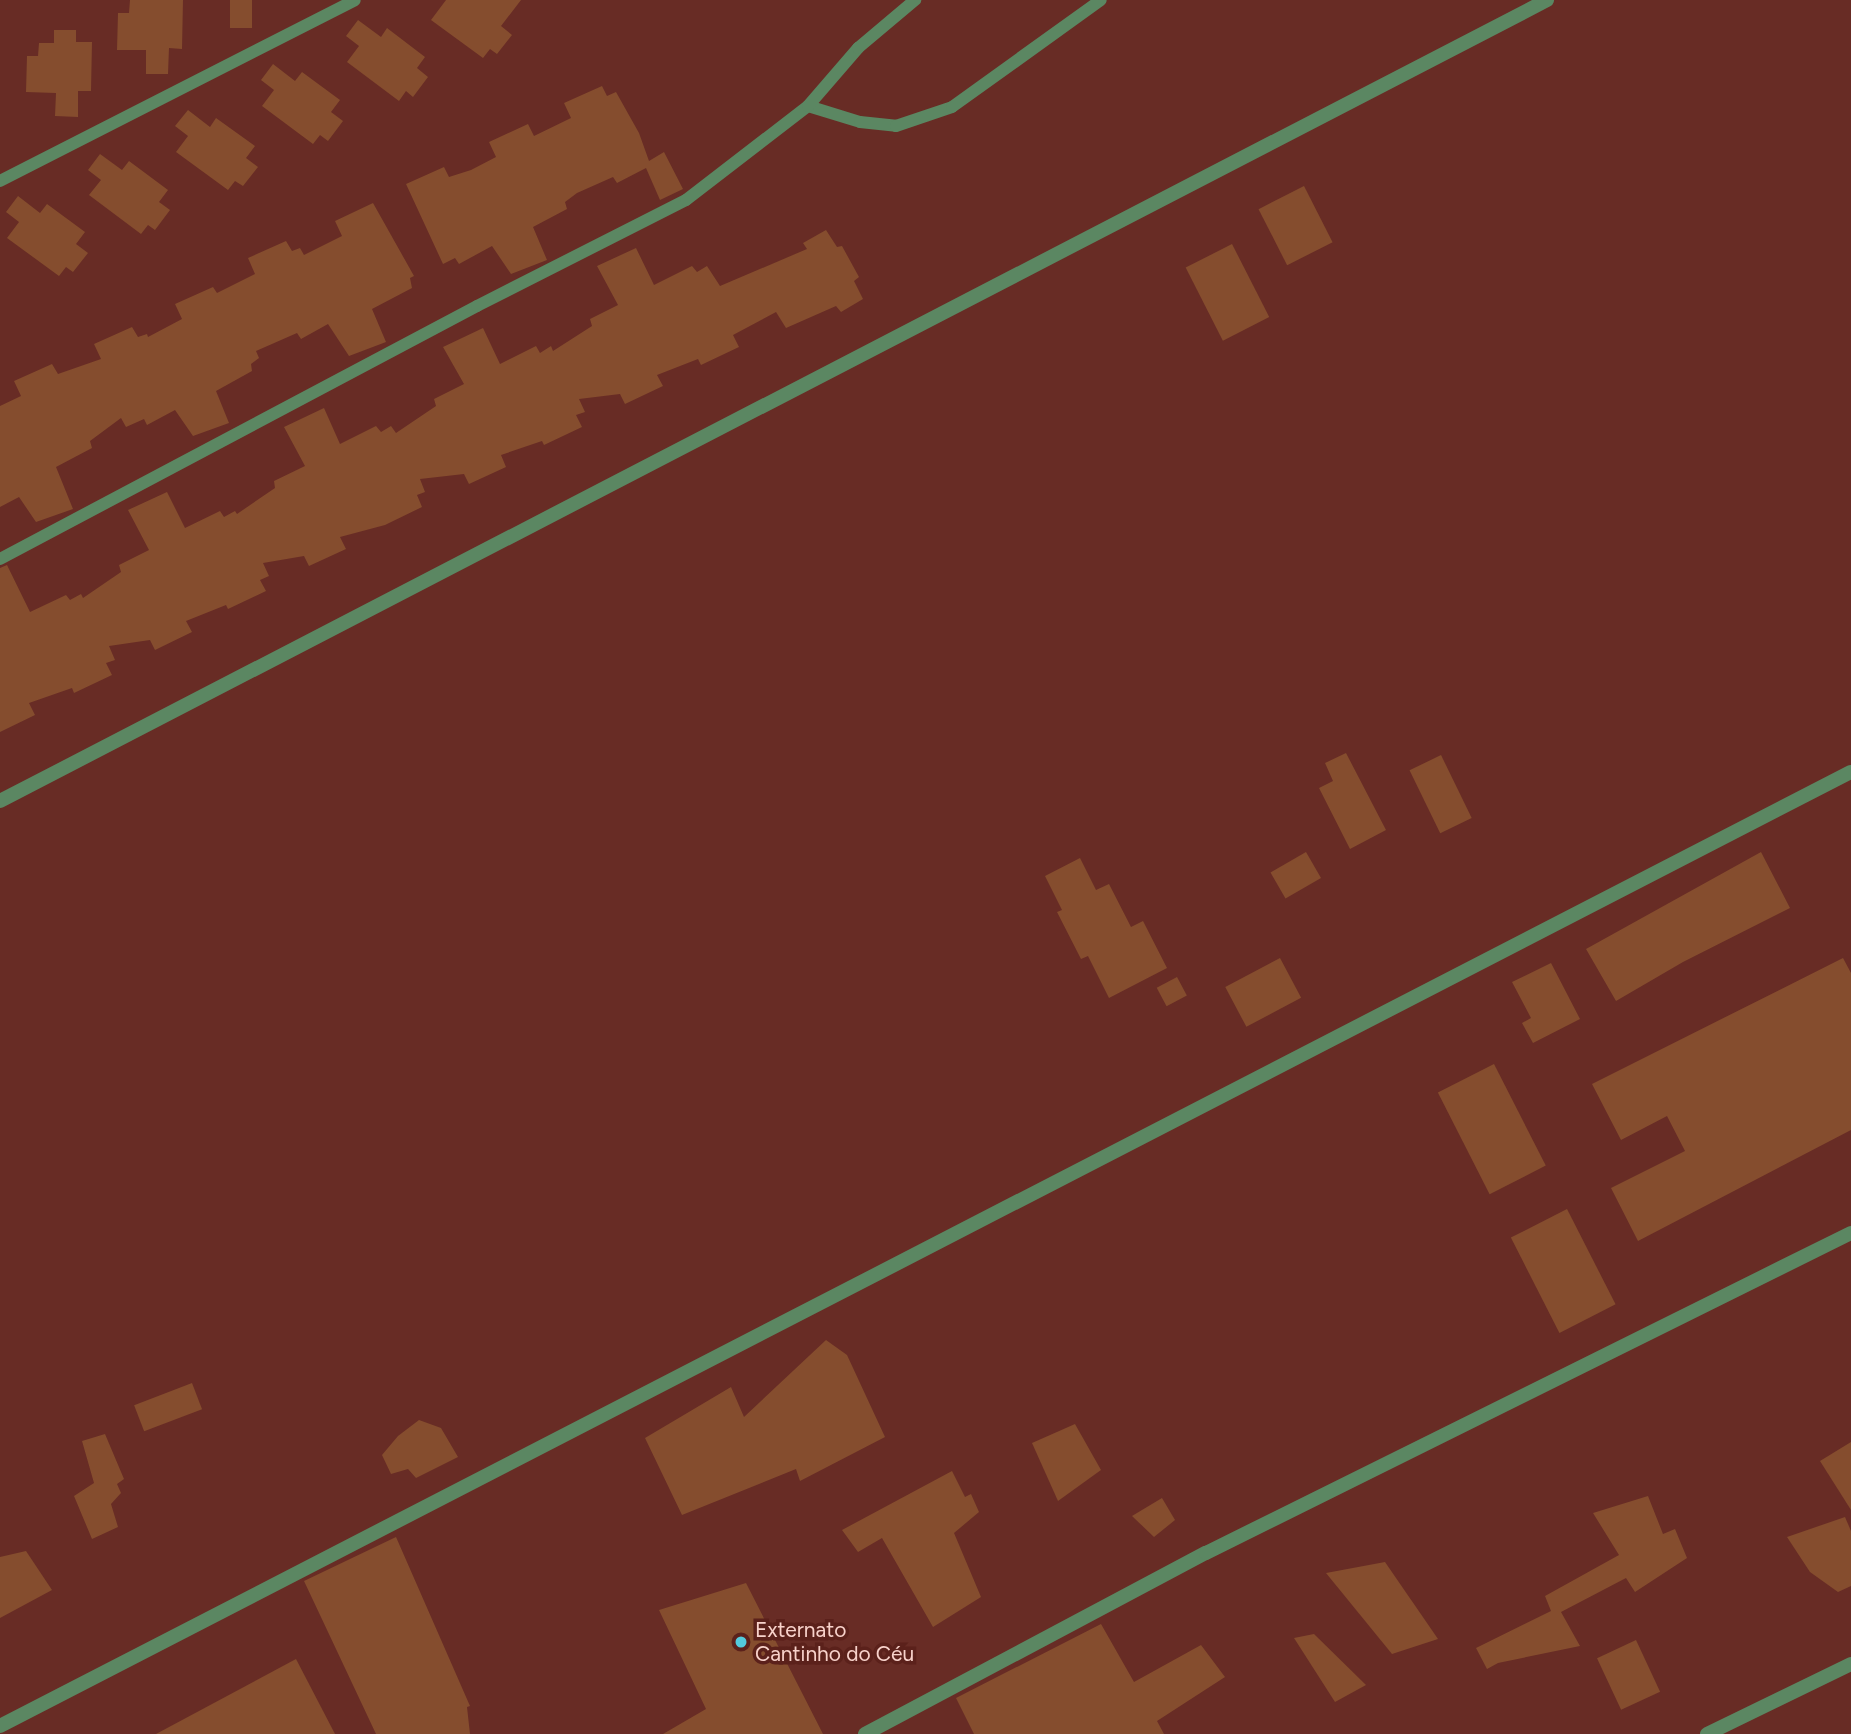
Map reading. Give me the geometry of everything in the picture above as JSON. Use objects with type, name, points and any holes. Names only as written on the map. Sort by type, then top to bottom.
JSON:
[{"type":"street","points":[[0,801],[1547,0]]},
{"type":"street","points":[[0,1726],[1851,772]]},
{"type":"street","points":[[865,1734],[1206,1553],[1851,1233]]},
{"type":"street","points":[[1707,1734],[1851,1664]]},
{"type":"lane","points":[[0,181],[355,0]]},
{"type":"lane","points":[[0,559],[477,306],[686,200],[808,106],[858,48],[915,0]]},
{"type":"lane","points":[[808,106],[860,122],[896,126],[953,107],[1101,0]]},
{"type":"building","points":[[130,0],[183,0],[182,49],[169,48],[168,74],[146,74],[146,50],[117,50],[118,13],[129,13]]},
{"type":"building","points":[[230,0],[252,0],[252,28],[230,28]]},
{"type":"building","points":[[446,0],[521,0],[501,26],[512,35],[497,54],[490,49],[483,58],[431,20]]},
{"type":"building","points":[[358,20],[381,37],[387,28],[425,57],[417,68],[428,77],[413,97],[406,91],[399,101],[347,62],[359,46],[346,36]]},
{"type":"building","points":[[54,30],[76,30],[76,42],[92,42],[91,91],[78,91],[78,117],[55,116],[56,93],[26,92],[27,56],[38,56],[39,43],[54,43]]},
{"type":"building","points":[[273,64],[295,81],[302,72],[340,100],[331,112],[343,121],[328,141],[320,135],[313,144],[262,106],[274,90],[261,80]]},
{"type":"building","points":[[602,86],[607,96],[616,92],[639,133],[649,161],[664,152],[683,189],[660,200],[646,168],[617,183],[613,177],[577,193],[565,202],[567,209],[533,227],[547,260],[511,274],[492,246],[459,264],[455,258],[443,264],[406,184],[444,167],[449,177],[471,170],[496,157],[489,142],[528,124],[534,136],[571,118],[564,103]]},
{"type":"building","points":[[188,110],[210,127],[216,118],[255,146],[246,158],[258,167],[243,186],[235,181],[228,190],[176,152],[188,136],[175,126]]},
{"type":"building","points":[[100,154],[122,170],[129,161],[168,190],[159,202],[170,210],[155,230],[148,225],[141,234],[89,195],[101,180],[88,170]]},
{"type":"building","points":[[1304,186],[1333,242],[1287,265],[1259,209]]},
{"type":"building","points":[[18,196],[40,213],[47,204],[85,232],[76,244],[88,253],[73,272],[66,267],[59,276],[7,238],[19,222],[6,212]]},
{"type":"building","points":[[373,203],[414,276],[410,278],[412,288],[372,309],[386,342],[349,356],[328,324],[301,339],[297,333],[256,351],[259,358],[251,364],[252,371],[216,391],[229,423],[193,436],[175,410],[147,425],[144,419],[126,427],[121,418],[90,441],[92,448],[56,467],[73,509],[36,522],[19,497],[0,507],[0,406],[21,396],[14,381],[52,364],[58,374],[101,359],[94,344],[132,327],[138,337],[147,334],[148,337],[182,319],[175,304],[213,287],[217,293],[255,274],[248,258],[286,241],[292,251],[300,248],[304,255],[342,236],[335,221]]},
{"type":"building","points":[[826,230],[837,247],[842,246],[859,277],[854,281],[863,299],[841,312],[836,306],[786,328],[776,312],[733,335],[739,347],[701,365],[698,359],[657,375],[663,386],[625,404],[620,394],[579,399],[585,412],[576,415],[582,427],[544,445],[542,441],[501,455],[506,467],[469,484],[464,474],[420,479],[425,492],[417,495],[422,507],[385,525],[340,537],[346,549],[309,566],[304,556],[263,563],[269,576],[260,580],[266,591],[228,609],[226,605],[186,621],[192,632],[155,650],[150,640],[109,646],[115,660],[106,663],[112,675],[74,693],[72,688],[29,703],[35,715],[0,732],[0,568],[7,565],[30,612],[66,595],[70,600],[81,594],[83,598],[121,572],[119,565],[149,550],[128,510],[167,492],[185,528],[220,511],[224,517],[235,511],[237,514],[275,488],[274,481],[305,466],[284,427],[324,408],[340,444],[376,426],[381,432],[391,426],[396,433],[436,406],[434,399],[464,384],[443,347],[483,328],[500,364],[536,346],[540,353],[551,346],[553,351],[592,326],[590,319],[618,305],[597,266],[636,248],[654,285],[692,266],[697,272],[707,266],[720,286],[807,249],[803,243]]},
{"type":"building","points":[[1232,244],[1269,317],[1223,341],[1186,268]]},
{"type":"building","points":[[1346,753],[1386,830],[1350,849],[1319,788],[1333,781],[1325,763]]},
{"type":"building","points":[[1441,755],[1472,818],[1440,833],[1410,770]]},
{"type":"building","points":[[1306,852],[1321,878],[1285,898],[1270,873]]},
{"type":"building","points":[[1761,852],[1790,908],[1683,962],[1616,1001],[1586,949]]},
{"type":"building","points":[[1080,858],[1096,890],[1109,884],[1131,927],[1143,921],[1167,968],[1109,998],[1088,956],[1081,959],[1057,912],[1062,910],[1045,876]]},
{"type":"building","points":[[1280,958],[1301,998],[1246,1027],[1225,987]]},
{"type":"building","points":[[1843,958],[1851,973],[1851,1130],[1638,1241],[1611,1188],[1685,1151],[1667,1116],[1621,1140],[1592,1084]]},
{"type":"building","points":[[1551,963],[1580,1019],[1533,1043],[1522,1023],[1531,1018],[1512,982]]},
{"type":"building","points":[[1177,977],[1187,996],[1167,1006],[1157,988]]},
{"type":"building","points":[[1494,1064],[1546,1166],[1490,1194],[1438,1093]]},
{"type":"building","points":[[1567,1209],[1616,1304],[1559,1333],[1511,1238]]},
{"type":"building","points":[[826,1340],[847,1355],[885,1437],[800,1481],[796,1469],[682,1515],[645,1438],[731,1387],[744,1417]]},
{"type":"building","points":[[192,1383],[202,1409],[144,1431],[134,1405]]},
{"type":"building","points":[[419,1420],[441,1428],[458,1457],[416,1478],[408,1469],[391,1474],[382,1455],[398,1436]]},
{"type":"building","points":[[1075,1424],[1101,1470],[1058,1501],[1032,1443]]},
{"type":"building","points":[[105,1434],[124,1479],[117,1484],[121,1493],[111,1504],[118,1527],[92,1539],[74,1496],[94,1483],[82,1441]]},
{"type":"building","points":[[1851,1442],[1851,1510],[1820,1461]]},
{"type":"building","points":[[952,1471],[965,1497],[971,1494],[979,1512],[954,1533],[981,1597],[933,1627],[882,1538],[858,1552],[842,1530]]},
{"type":"building","points":[[1648,1496],[1663,1534],[1675,1529],[1687,1558],[1635,1592],[1626,1578],[1561,1612],[1580,1646],[1498,1663],[1487,1669],[1476,1648],[1551,1611],[1545,1596],[1619,1555],[1593,1513]]},
{"type":"building","points":[[1162,1498],[1175,1520],[1154,1537],[1132,1516]]},
{"type":"building","points":[[1845,1517],[1851,1531],[1851,1586],[1838,1592],[1810,1572],[1787,1537]]},
{"type":"building","points":[[396,1537],[470,1706],[467,1707],[470,1734],[376,1734],[304,1581]]},
{"type":"building","points":[[26,1551],[52,1590],[0,1618],[0,1557]]},
{"type":"building","points":[[1385,1562],[1438,1639],[1392,1654],[1326,1573]]},
{"type":"building","points":[[746,1583],[823,1734],[663,1734],[706,1709],[659,1610]]},
{"type":"building","points":[[1101,1624],[1134,1682],[1201,1645],[1225,1677],[1157,1721],[1164,1734],[974,1734],[956,1698]]},
{"type":"building","points":[[1314,1634],[1366,1685],[1335,1702],[1294,1638]]},
{"type":"building","points":[[1636,1640],[1660,1692],[1621,1710],[1597,1658]]},
{"type":"building","points":[[296,1659],[335,1734],[156,1734]]},
{"type":"place","name":"Externato Cantinho do Céu","points":[[741,1642]]}]
